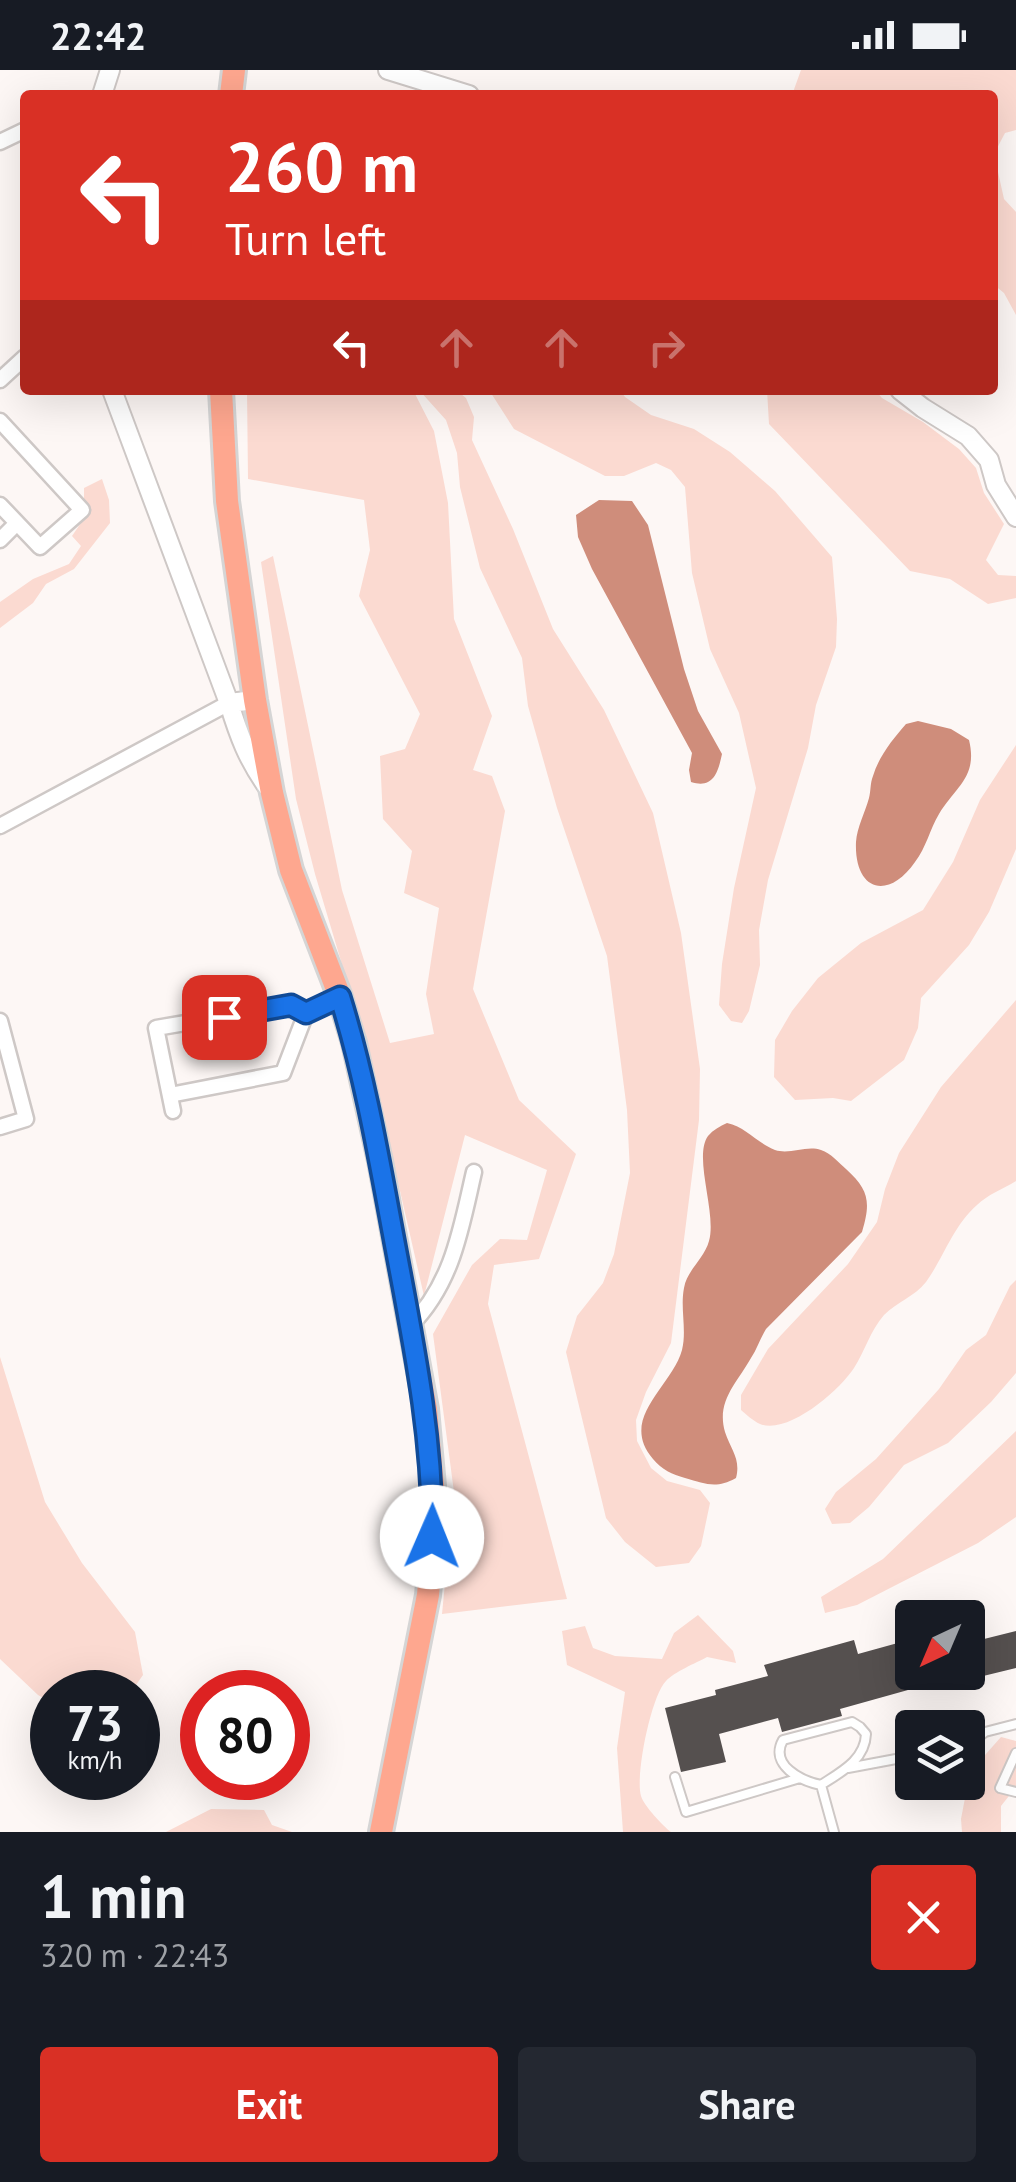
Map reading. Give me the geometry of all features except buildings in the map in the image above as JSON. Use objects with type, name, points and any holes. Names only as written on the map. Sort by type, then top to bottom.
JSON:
[{"type":"highway","points":[[221,395],[227,500],[272,794],[291,870],[340,997],[364,1082],[427,1424],[433,1486],[428,1595],[380,1832]]},
{"type":"street","points":[[388,70],[453,90]]},
{"type":"street","points":[[0,380],[20,362]]},
{"type":"street","points":[[114,395],[242,744],[272,794]]},
{"type":"street","points":[[906,395],[968,436],[989,460],[996,485],[1016,517]]},
{"type":"street","points":[[0,421],[82,510],[40,548],[0,505]]},
{"type":"street","points":[[0,540],[17,523]]},
{"type":"street","points":[[0,826],[229,702],[255,700]]},
{"type":"street","points":[[170,1095],[283,1072],[306,1013],[340,997]]},
{"type":"street","points":[[173,1111],[156,1028],[291,1005],[306,1013]]},
{"type":"street","points":[[0,1021],[26,1119],[0,1128]]},
{"type":"street","points":[[410,1326],[427,1309],[442,1284],[456,1248],[474,1172]]},
{"type":"lane","points":[[852,1722],[866,1734],[862,1752],[822,1785],[800,1778],[779,1758],[782,1740],[852,1722]]},
{"type":"lane","points":[[985,1732],[1016,1724]]},
{"type":"lane","points":[[1016,1752],[1000,1788],[1016,1792]]},
{"type":"lane","points":[[846,1768],[895,1759]]},
{"type":"lane","points":[[675,1777],[686,1812],[800,1778]]},
{"type":"lane","points":[[822,1785],[834,1832]]},
{"type":"shaded area","points":[[801,70],[1016,70],[1016,130],[1005,133],[998,146],[998,90],[794,90]]},
{"type":"shaded area","points":[[998,172],[1004,199],[1016,212],[1016,315],[998,288]]},
{"type":"shaded area","points":[[247,395],[416,395],[434,431],[448,503],[454,619],[492,716],[473,770],[492,776],[505,811],[473,989],[519,1100],[576,1154],[539,1259],[494,1265],[488,1304],[567,1599],[442,1614],[454,1492],[433,1334],[472,1265],[500,1239],[527,1240],[547,1170],[465,1135],[424,1296],[369,1055],[296,799],[261,562],[273,556],[342,890],[390,1043],[434,1034],[426,994],[439,908],[404,893],[412,851],[383,819],[380,756],[405,749],[420,714],[359,596],[370,550],[364,500],[248,479]]},
{"type":"shaded area","points":[[424,395],[466,398],[474,417],[472,440],[553,629],[604,710],[653,813],[681,933],[700,1069],[699,1120],[671,1343],[636,1420],[637,1441],[651,1468],[667,1481],[700,1490],[710,1503],[701,1546],[689,1563],[656,1567],[625,1542],[606,1518],[566,1352],[577,1316],[603,1283],[614,1254],[630,1173],[627,1110],[607,956],[557,808],[528,706],[522,658],[480,568],[460,487],[457,453],[446,420]]},
{"type":"shaded area","points":[[492,395],[624,395],[651,415],[694,429],[730,452],[775,491],[832,557],[836,647],[768,880],[759,930],[760,965],[749,1011],[742,1023],[731,1021],[719,1005],[734,888],[756,788],[739,713],[710,649],[692,573],[685,487],[671,470],[656,463],[624,476],[605,476],[514,429]]},
{"type":"shaded area","points":[[767,395],[879,395],[923,422],[959,449],[976,468],[984,493],[1004,524],[986,560],[998,575],[1016,576],[1016,598],[988,604],[950,579],[910,571],[769,424]]},
{"type":"shaded area","points":[[102,479],[109,500],[110,523],[74,569],[46,584],[33,603],[0,628],[0,602],[33,579],[69,564],[81,546],[72,536],[89,511],[84,488]]},
{"type":"shaded area","points":[[599,500],[632,501],[648,525],[684,669],[698,711],[722,754],[716,773],[705,783],[691,782],[692,753],[578,537],[576,515]]},
{"type":"shaded area","points":[[918,721],[951,729],[969,740],[968,772],[939,814],[915,862],[894,882],[875,885],[867,880],[857,859],[858,831],[879,762],[906,724]]},
{"type":"shaded area","points":[[1016,745],[1016,849],[989,912],[969,945],[921,998],[918,1028],[904,1060],[851,1101],[795,1100],[774,1077],[775,1040],[792,1011],[818,978],[861,943],[923,910],[953,862],[980,800]]},
{"type":"shaded area","points":[[1016,1000],[1016,1181],[985,1198],[969,1213],[926,1282],[884,1315],[854,1368],[837,1388],[812,1409],[784,1423],[771,1426],[755,1421],[741,1410],[741,1395],[768,1349],[848,1264],[877,1222],[899,1153],[941,1087]]},
{"type":"shaded area","points":[[727,1123],[775,1150],[815,1149],[828,1153],[864,1190],[867,1212],[862,1232],[766,1329],[729,1393],[723,1421],[736,1460],[736,1478],[711,1484],[676,1475],[660,1466],[644,1444],[641,1430],[644,1416],[682,1350],[684,1288],[707,1247],[711,1229],[704,1145],[710,1134]]},
{"type":"shaded area","points":[[1016,1280],[1016,1373],[948,1443],[904,1465],[869,1507],[850,1523],[832,1524],[825,1509],[836,1492],[876,1459],[939,1389],[966,1350],[986,1335]]},
{"type":"shaded area","points":[[0,1357],[45,1502],[82,1563],[135,1632],[142,1670],[30,1670],[30,1687],[0,1659]]},
{"type":"shaded area","points":[[1016,1431],[1016,1517],[978,1543],[857,1605],[825,1613],[821,1597],[883,1559]]},
{"type":"shaded area","points":[[698,1615],[733,1651],[736,1663],[707,1657],[680,1671],[660,1689],[642,1755],[640,1786],[646,1805],[671,1832],[623,1832],[617,1748],[625,1692],[567,1665],[562,1631],[585,1626],[593,1648],[615,1656],[662,1659],[674,1633]]},
{"type":"shaded area","points":[[1001,1737],[1016,1741],[1016,1787],[1001,1806],[1001,1832],[962,1832],[965,1800],[985,1800],[985,1755]]},
{"type":"shaded area","points":[[211,1809],[264,1810],[272,1825],[292,1832],[166,1832]]},
{"type":"route","points":[[224,1017],[291,1005],[306,1013],[340,997],[364,1082],[426,1409],[433,1486],[432,1537]]}]
